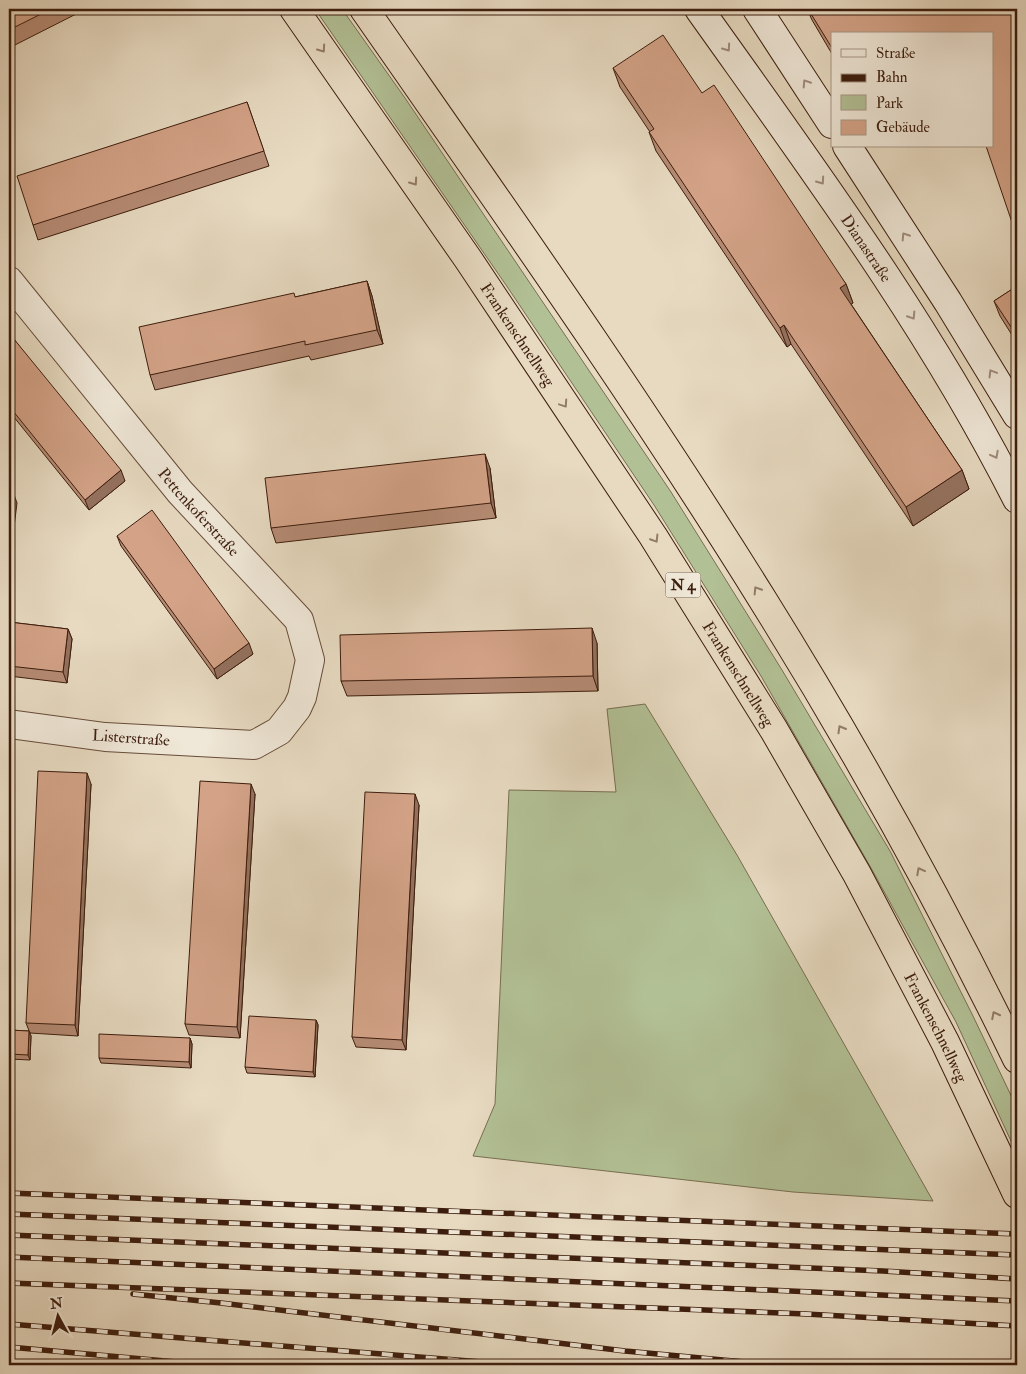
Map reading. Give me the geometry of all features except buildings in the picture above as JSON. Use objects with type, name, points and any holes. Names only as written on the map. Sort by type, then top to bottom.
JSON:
[{"type":"highway","name":"Frankenschnellweg","points":[[294,9],[462,251],[647,528],[774,730],[857,874],[946,1042],[1017,1194]]},
{"type":"highway","points":[[364,9],[576,315],[760,595],[815,685],[895,824],[1017,1059]]},
{"type":"main road","name":"Dianastraße","points":[[699,9],[812,168],[914,318],[974,417],[1017,499]]},
{"type":"main road","points":[[758,9],[831,122]]},
{"type":"main road","points":[[848,148],[948,302],[1017,415]]},
{"type":"main road","name":"Pettenkoferstraße","points":[[9,281],[180,492],[299,620],[310,660],[302,697],[297,708],[280,731],[254,745]]},
{"type":"main road","name":"Listerstraße","points":[[9,724],[105,737],[254,745]]},
{"type":"green space","points":[[315,9],[342,9],[405,98],[671,492],[782,670],[890,851],[973,1016],[1017,1108],[1017,1154],[956,1022],[871,868],[761,676],[654,505],[506,285]]},
{"type":"green space","points":[[645,704],[737,855],[933,1201],[793,1192],[473,1156],[495,1104],[509,790],[616,792],[607,709]]},
{"type":"railway","points":[[9,1193],[1017,1234]]},
{"type":"railway","points":[[9,1214],[1017,1255]]},
{"type":"railway","points":[[9,1235],[883,1271],[1017,1279]]},
{"type":"railway","points":[[9,1257],[1017,1301]]},
{"type":"railway","points":[[9,1283],[806,1314],[1017,1326]]},
{"type":"railway","points":[[133,1294],[625,1351],[777,1365]]},
{"type":"railway","points":[[9,1324],[518,1365]]},
{"type":"railway","points":[[9,1347],[210,1365]]}]
